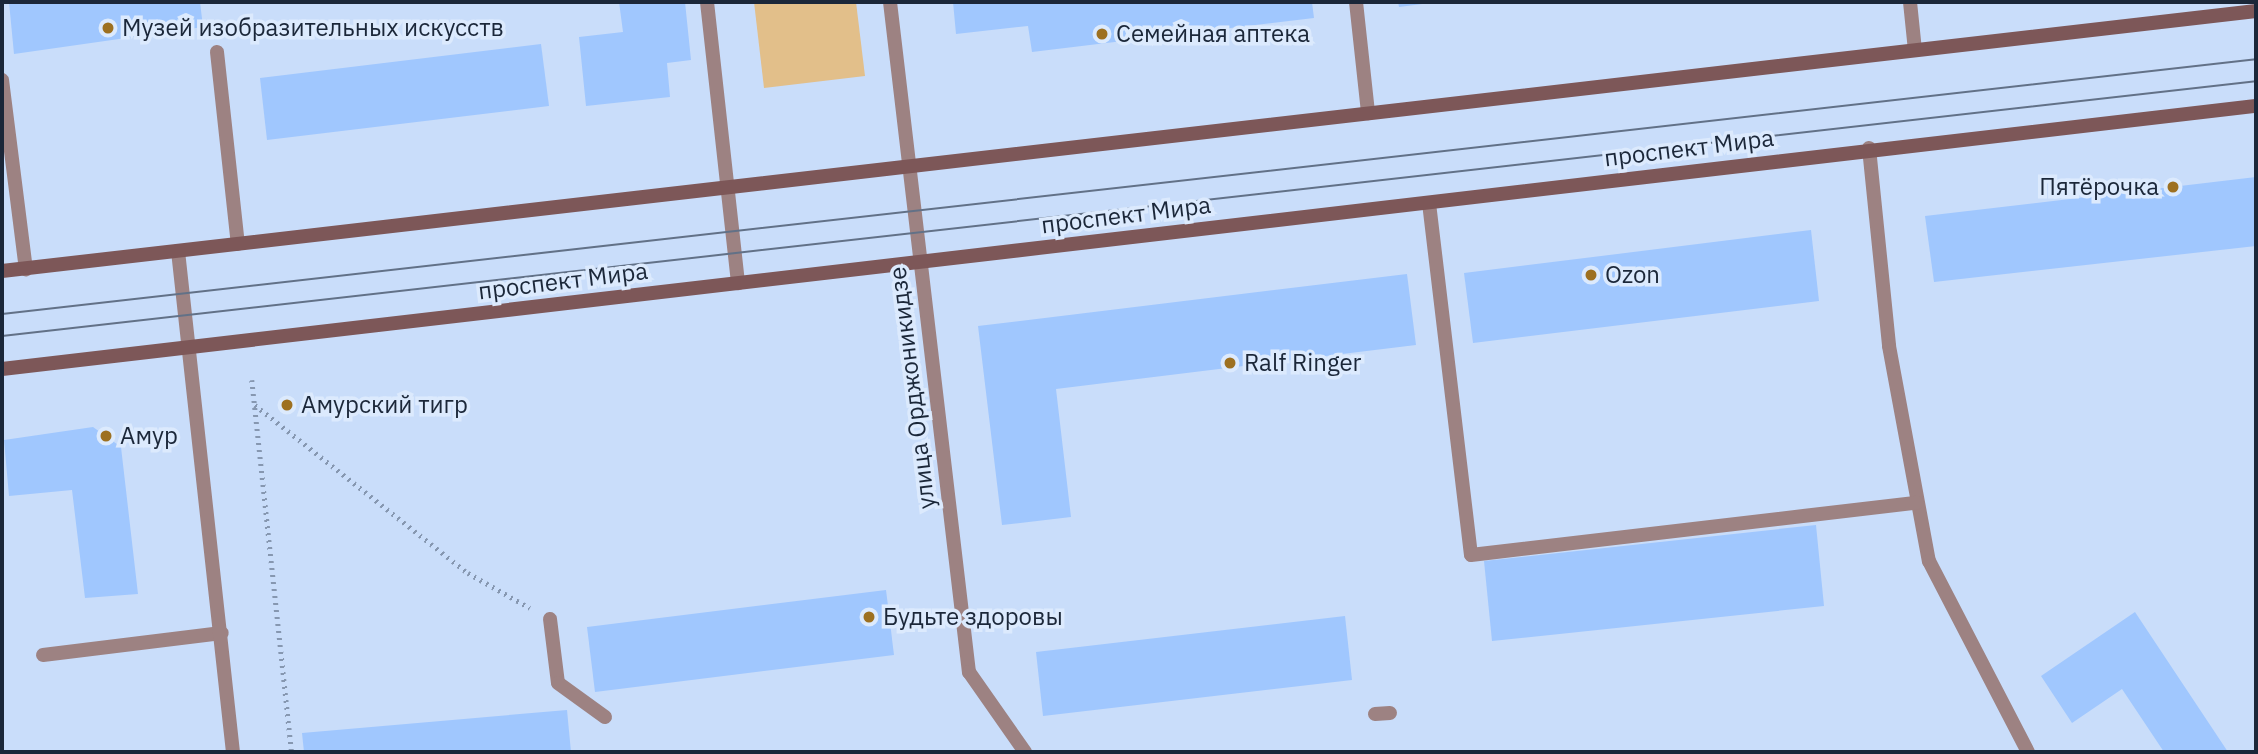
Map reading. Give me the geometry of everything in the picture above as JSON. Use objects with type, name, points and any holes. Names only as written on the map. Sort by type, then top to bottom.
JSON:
[{"type":"main road","points":[[2,271],[2256,10]]},
{"type":"main road","name":"проспект Мира","points":[[2,369],[1429,203],[1869,148],[2256,106]]},
{"type":"street","points":[[707,2],[738,284]]},
{"type":"street","name":"улица Орджоникидзе","points":[[890,2],[969,672],[1025,752]]},
{"type":"street","points":[[1356,2],[1368,113]]},
{"type":"street","points":[[1910,2],[1915,50]]},
{"type":"street","points":[[217,52],[238,244]]},
{"type":"street","points":[[2,80],[26,269]]},
{"type":"street","points":[[1869,148],[1889,346],[1929,561],[2028,752]]},
{"type":"street","points":[[1429,203],[1471,555],[1917,503]]},
{"type":"street","points":[[178,251],[233,752]]},
{"type":"street","points":[[550,619],[558,683],[605,717]]},
{"type":"street","points":[[43,655],[222,633]]},
{"type":"path","points":[[252,380],[292,752]]},
{"type":"path","points":[[255,405],[468,573],[550,619]]},
{"type":"shaded area","points":[[754,2],[856,2],[865,76],[764,88]]},
{"type":"building","points":[[9,2],[200,2],[203,27],[14,54]]},
{"type":"building","points":[[619,2],[685,2],[691,60],[667,63],[670,97],[586,106],[579,37],[623,32]]},
{"type":"building","points":[[953,2],[1312,2],[1314,18],[1032,52],[1028,26],[956,34]]},
{"type":"building","points":[[1398,2],[1429,2],[1430,3],[1399,7]]},
{"type":"building","points":[[541,44],[549,106],[267,140],[260,78]]},
{"type":"building","points":[[2256,177],[2256,246],[1934,282],[1925,216]]},
{"type":"building","points":[[1811,230],[1819,301],[1473,343],[1464,273]]},
{"type":"building","points":[[1407,274],[1416,345],[1056,389],[1071,517],[1002,525],[978,326]]},
{"type":"building","points":[[93,427],[121,447],[138,594],[85,598],[72,490],[9,496],[4,440]]},
{"type":"building","points":[[1816,525],[1824,606],[1492,641],[1484,561]]},
{"type":"building","points":[[886,590],[894,655],[595,692],[587,627]]},
{"type":"building","points":[[2135,612],[2228,752],[2164,752],[2122,689],[2072,723],[2041,676]]},
{"type":"building","points":[[1345,616],[1352,680],[1043,716],[1036,652]]},
{"type":"building","points":[[567,710],[571,752],[304,752],[302,733]]},
{"type":"tram line","points":[[2,314],[2256,59]]},
{"type":"tram line","points":[[2,336],[2256,81]]},
{"type":"place","name":"Музей изобразительных искусств","points":[[108,28]]},
{"type":"place","name":"Семейная аптека","points":[[1102,34]]},
{"type":"place","name":"Пятёрочка","points":[[2173,187]]},
{"type":"place","name":"Ozon","points":[[1591,275]]},
{"type":"place","name":"Ralf Ringer","points":[[1230,363]]},
{"type":"place","name":"Амурский тигр","points":[[287,405]]},
{"type":"place","name":"Амур","points":[[106,436]]},
{"type":"place","name":"Будьте здоровы","points":[[869,617]]}]
